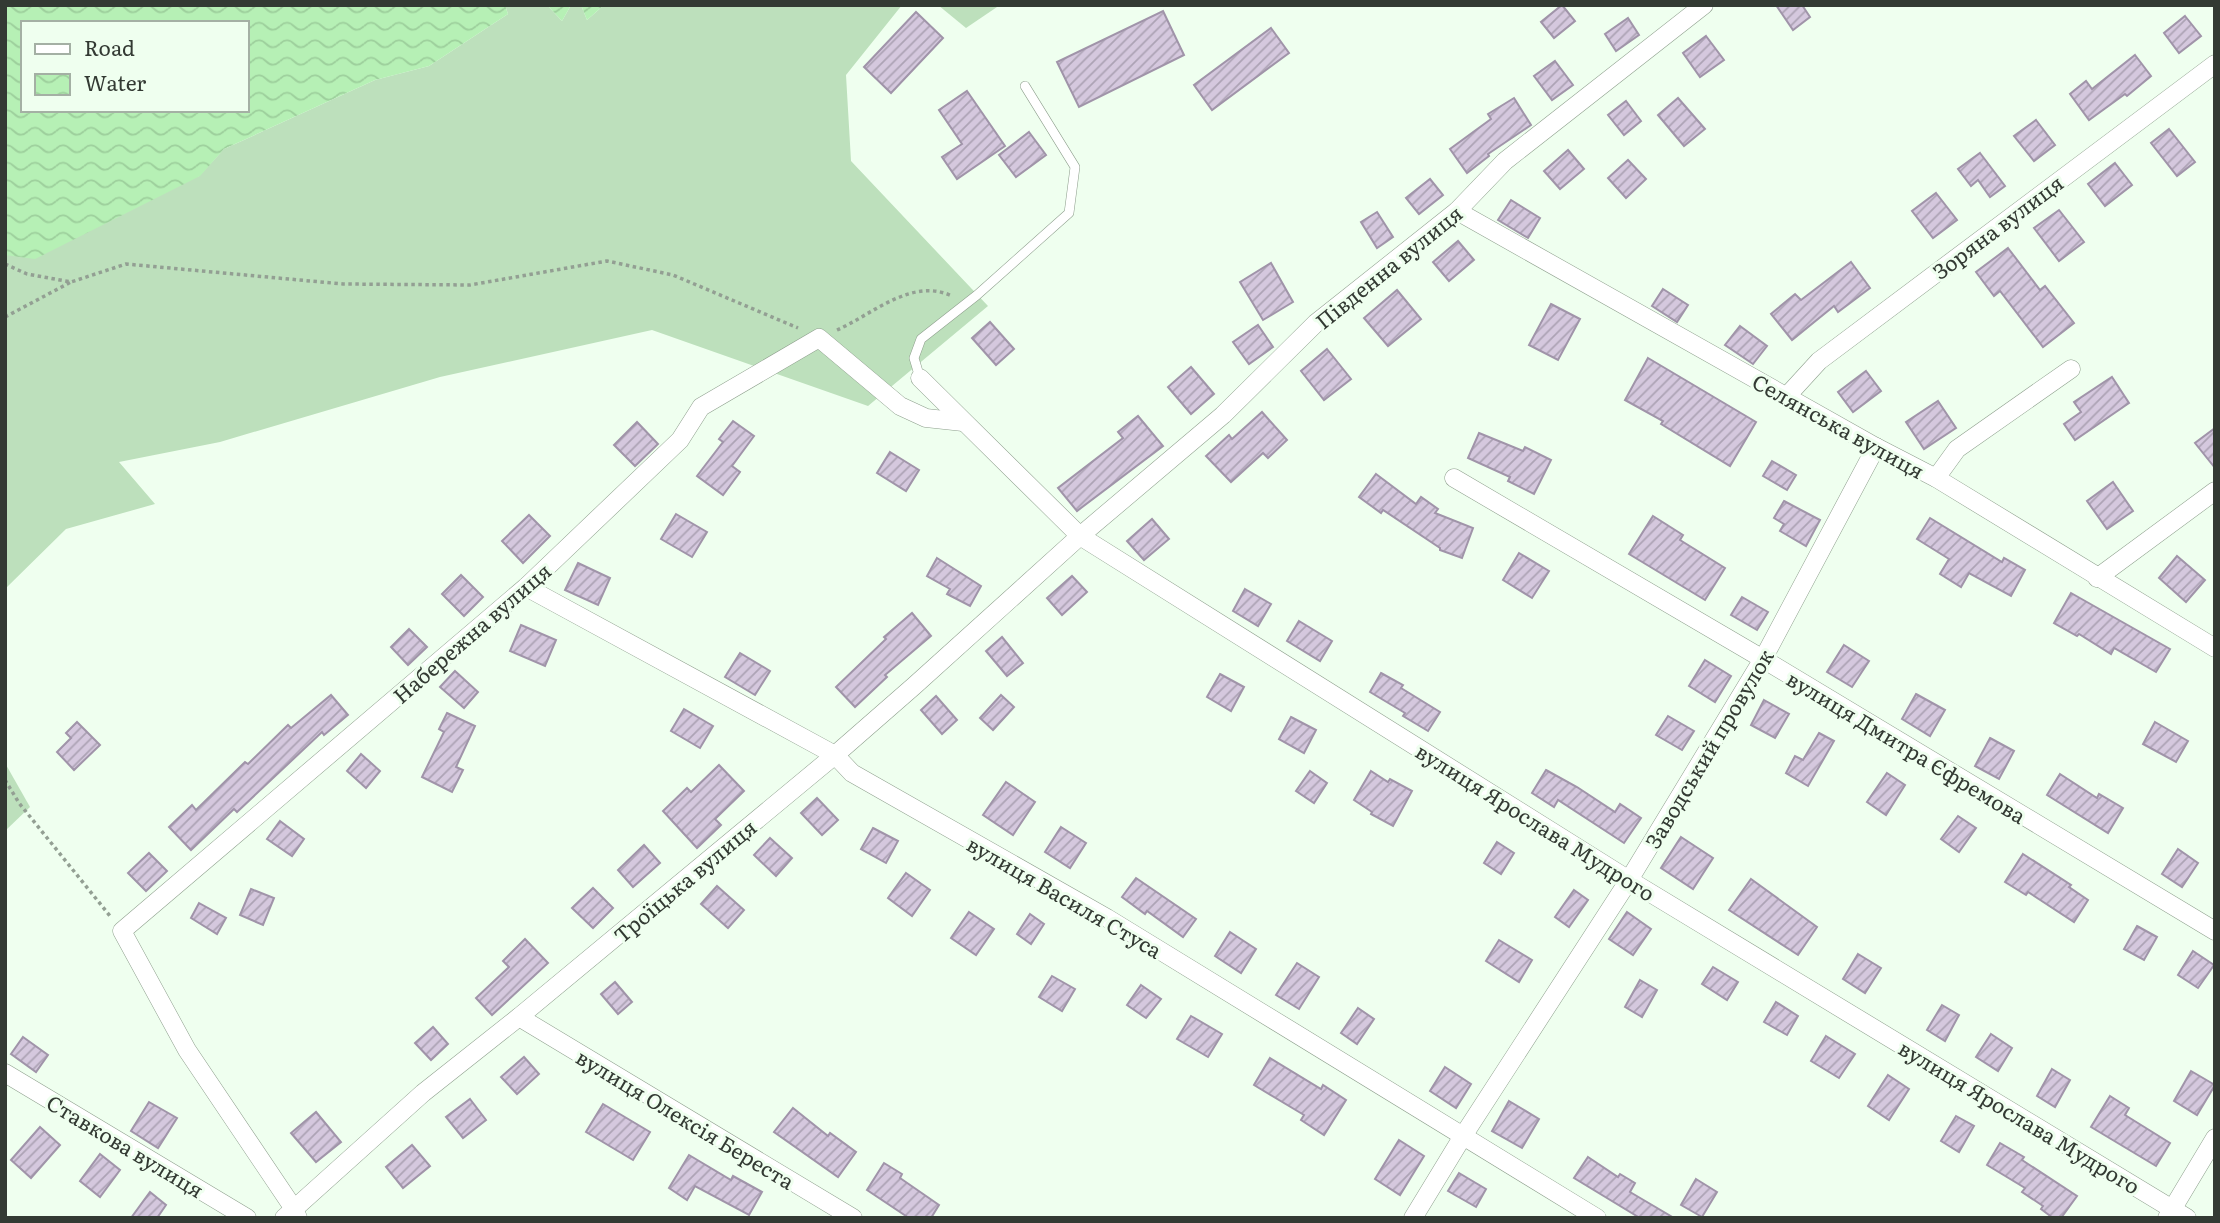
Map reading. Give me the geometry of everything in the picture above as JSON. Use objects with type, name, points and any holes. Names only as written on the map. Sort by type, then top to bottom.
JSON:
[{"type":"street","name":"Південна вулиця","points":[[1080,536],[1223,415],[1316,323],[1457,211],[1505,161],[1704,5]]},
{"type":"street","name":"Зоряна вулиця","points":[[1787,396],[1819,360],[2215,64]]},
{"type":"street","name":"Селянська вулиця","points":[[1457,211],[1558,270],[1936,478],[2215,649]]},
{"type":"street","points":[[819,338],[900,407],[926,418],[963,422]]},
{"type":"street","name":"Набережна вулиця","points":[[122,931],[526,587],[680,440],[701,407],[819,338]]},
{"type":"street","points":[[1936,478],[1957,449],[2071,369]]},
{"type":"street","name":"вулиця Ярослава Мудрого","points":[[920,378],[1080,536],[1629,880],[2175,1215]]},
{"type":"street","name":"Заводський провулок","points":[[1413,1218],[1629,880],[1763,659],[1876,447]]},
{"type":"street","name":"вулиця Дмитра Єфремова","points":[[1454,478],[1763,659],[2215,931]]},
{"type":"street","points":[[2096,578],[2215,491]]},
{"type":"street","name":"Троїцька вулиця","points":[[292,1215],[423,1093],[519,1017],[835,755],[1080,536]]},
{"type":"street","name":"вулиця Василя Стуса","points":[[526,587],[835,755],[852,774],[1107,918],[1598,1218]]},
{"type":"street","points":[[122,931],[187,1050],[292,1215]]},
{"type":"street","name":"вулиця Олексія Береста","points":[[519,1017],[853,1218]]},
{"type":"street","name":"Ставкова вулиця","points":[[5,1073],[247,1218]]},
{"type":"street","points":[[2175,1215],[2215,1138]]},
{"type":"lane","points":[[920,378],[914,358],[921,339],[1069,214],[1075,167],[1025,86]]},
{"type":"path","points":[[6,315],[71,282],[126,264],[343,284],[470,285],[607,261],[673,275],[819,338],[859,320],[905,293],[938,290],[966,303]]},
{"type":"path","points":[[5,264],[26,274],[71,282]]},
{"type":"path","points":[[5,780],[19,803],[122,931]]},
{"type":"shaded area","points":[[505,5],[547,5],[562,21],[571,5],[581,5],[587,20],[604,5],[902,5],[846,75],[851,161],[988,306],[868,406],[652,330],[440,377],[220,442],[119,462],[155,504],[66,529],[5,589],[5,255],[199,176],[224,149],[375,80],[429,66],[508,14]]},
{"type":"shaded area","points":[[938,5],[1000,5],[966,28]]},
{"type":"shaded area","points":[[5,763],[30,807],[5,831]]},
{"type":"water","points":[[5,5],[505,5],[508,14],[429,66],[375,80],[224,149],[200,176],[35,259],[5,255]]},
{"type":"water","points":[[547,5],[571,5],[562,21]]},
{"type":"water","points":[[581,5],[604,5],[587,20]]},
{"type":"building","points":[[1562,5],[1575,21],[1554,38],[1541,22]]},
{"type":"building","points":[[1776,5],[1802,5],[1810,17],[1793,30]]},
{"type":"building","points":[[1163,11],[1184,55],[1079,107],[1057,62]]},
{"type":"building","points":[[916,12],[943,38],[891,93],[864,67]]},
{"type":"building","points":[[2185,16],[2201,36],[2179,53],[2164,33]]},
{"type":"building","points":[[1628,18],[1639,35],[1616,51],[1605,34]]},
{"type":"building","points":[[1271,28],[1289,53],[1212,110],[1194,85]]},
{"type":"building","points":[[1706,36],[1724,60],[1700,77],[1683,53]]},
{"type":"building","points":[[2135,55],[2151,76],[2127,96],[2125,94],[2089,120],[2070,94],[2086,81],[2092,89]]},
{"type":"building","points":[[1555,61],[1573,85],[1552,100],[1534,76]]},
{"type":"building","points":[[967,91],[1005,146],[957,179],[942,157],[962,144],[939,110]]},
{"type":"building","points":[[1514,98],[1531,125],[1488,154],[1489,156],[1467,173],[1450,149],[1491,119],[1488,114]]},
{"type":"building","points":[[1678,98],[1705,129],[1684,146],[1658,115]]},
{"type":"building","points":[[1626,101],[1641,121],[1624,135],[1608,115]]},
{"type":"building","points":[[2036,120],[2055,145],[2034,161],[2014,136]]},
{"type":"building","points":[[2169,129],[2195,162],[2177,176],[2151,143]]},
{"type":"building","points":[[1029,132],[1046,155],[1016,177],[999,155]]},
{"type":"building","points":[[1568,150],[1584,169],[1560,189],[1544,171]]},
{"type":"building","points":[[1980,153],[2005,186],[1990,197],[1978,180],[1971,186],[1958,169]]},
{"type":"building","points":[[1628,160],[1646,179],[1626,198],[1608,178]]},
{"type":"building","points":[[2115,163],[2132,185],[2105,206],[2088,184]]},
{"type":"building","points":[[1430,179],[1443,195],[1419,214],[1406,198]]},
{"type":"building","points":[[1936,193],[1957,220],[1933,238],[1912,211]]},
{"type":"building","points":[[1511,200],[1540,218],[1528,238],[1498,220]]},
{"type":"building","points":[[2059,210],[2084,242],[2059,261],[2034,228]]},
{"type":"building","points":[[1377,212],[1393,237],[1377,248],[1361,222]]},
{"type":"building","points":[[1458,241],[1474,260],[1449,281],[1433,262]]},
{"type":"building","points":[[2008,248],[2040,290],[2045,286],[2074,323],[2043,347],[2000,291],[1994,296],[1976,272]]},
{"type":"building","points":[[1851,262],[1870,288],[1838,312],[1834,306],[1792,340],[1771,314],[1795,294],[1801,300]]},
{"type":"building","points":[[1271,263],[1293,302],[1263,320],[1240,282]]},
{"type":"building","points":[[1663,289],[1688,305],[1677,322],[1652,306]]},
{"type":"building","points":[[1397,290],[1421,319],[1388,346],[1364,318]]},
{"type":"building","points":[[1551,304],[1580,319],[1558,360],[1529,345]]},
{"type":"building","points":[[990,322],[1014,349],[996,365],[972,338]]},
{"type":"building","points":[[1258,325],[1273,347],[1249,364],[1233,342]]},
{"type":"building","points":[[1740,326],[1767,346],[1753,364],[1725,345]]},
{"type":"building","points":[[1327,349],[1351,379],[1324,400],[1301,371]]},
{"type":"building","points":[[1648,358],[1756,422],[1730,466],[1661,424],[1663,421],[1625,400]]},
{"type":"building","points":[[1191,367],[1214,394],[1191,414],[1168,387]]},
{"type":"building","points":[[1866,371],[1881,391],[1853,412],[1838,392]]},
{"type":"building","points":[[2112,377],[2129,403],[2075,440],[2064,424],[2081,412],[2074,402]]},
{"type":"building","points":[[1938,401],[1956,428],[1924,449],[1906,422]]},
{"type":"building","points":[[1262,412],[1287,440],[1268,458],[1263,453],[1231,482],[1206,456],[1229,435],[1232,439]]},
{"type":"building","points":[[1138,416],[1163,446],[1077,511],[1058,488],[1123,438],[1118,432]]},
{"type":"building","points":[[733,421],[754,436],[732,466],[740,472],[723,495],[697,476],[723,442],[719,439]]},
{"type":"building","points":[[637,422],[658,444],[635,466],[614,445]]},
{"type":"building","points":[[2215,428],[2215,468],[2195,443]]},
{"type":"building","points":[[1479,433],[1523,451],[1525,447],[1551,460],[1534,494],[1508,481],[1510,477],[1468,458]]},
{"type":"building","points":[[890,452],[919,470],[906,491],[877,473]]},
{"type":"building","points":[[1772,461],[1796,475],[1787,490],[1763,476]]},
{"type":"building","points":[[1376,474],[1416,504],[1421,497],[1438,509],[1435,513],[1473,528],[1462,558],[1440,550],[1383,510],[1381,513],[1359,497]]},
{"type":"building","points":[[2113,482],[2133,511],[2107,529],[2087,501]]},
{"type":"building","points":[[1784,501],[1820,520],[1806,546],[1780,531],[1784,524],[1774,518]]},
{"type":"building","points":[[676,514],[707,532],[692,557],[661,539]]},
{"type":"building","points":[[529,515],[550,536],[523,563],[502,541]]},
{"type":"building","points":[[1653,516],[1683,535],[1680,540],[1725,568],[1705,600],[1629,554]]},
{"type":"building","points":[[1930,518],[2002,562],[2004,558],[2025,570],[2011,596],[1969,573],[1961,587],[1940,574],[1949,559],[1917,539]]},
{"type":"building","points":[[1152,519],[1169,539],[1144,560],[1127,541]]},
{"type":"building","points":[[1519,553],[1549,571],[1532,598],[1503,580]]},
{"type":"building","points":[[2177,556],[2205,580],[2186,602],[2159,578]]},
{"type":"building","points":[[937,558],[981,586],[970,606],[947,594],[950,589],[927,576]]},
{"type":"building","points":[[578,563],[610,578],[598,605],[565,590]]},
{"type":"building","points":[[461,575],[483,597],[464,616],[442,594]]},
{"type":"building","points":[[1072,576],[1087,592],[1062,615],[1047,598]]},
{"type":"building","points":[[1245,589],[1271,604],[1258,626],[1233,611]]},
{"type":"building","points":[[2071,593],[2170,649],[2156,672],[2114,648],[2111,654],[2079,634],[2077,636],[2054,623]]},
{"type":"building","points":[[1742,597],[1768,612],[1757,630],[1731,615]]},
{"type":"building","points":[[912,613],[931,636],[885,675],[887,677],[855,707],[836,687],[886,639],[884,637]]},
{"type":"building","points":[[1299,621],[1332,641],[1320,661],[1287,641]]},
{"type":"building","points":[[521,625],[556,640],[545,666],[510,651]]},
{"type":"building","points":[[409,629],[427,647],[408,665],[391,647]]},
{"type":"building","points":[[1002,637],[1023,663],[1007,676],[986,651]]},
{"type":"building","points":[[1844,645],[1869,661],[1852,687],[1827,672]]},
{"type":"building","points":[[740,653],[770,671],[755,695],[725,677]]},
{"type":"building","points":[[1705,660],[1731,676],[1715,702],[1689,686]]},
{"type":"building","points":[[455,671],[478,692],[464,708],[440,687]]},
{"type":"building","points":[[1381,673],[1403,685],[1401,688],[1440,712],[1428,731],[1403,716],[1405,713],[1370,692]]},
{"type":"building","points":[[1220,674],[1244,687],[1231,711],[1207,697]]},
{"type":"building","points":[[1916,694],[1945,710],[1930,736],[1902,719]]},
{"type":"building","points":[[331,695],[348,715],[324,735],[322,732],[237,812],[234,809],[191,850],[169,827],[192,805],[196,810],[288,725],[291,728]]},
{"type":"building","points":[[1001,695],[1014,707],[993,730],[980,718]]},
{"type":"building","points":[[936,696],[957,720],[942,734],[921,710]]},
{"type":"building","points":[[1764,700],[1789,714],[1775,738],[1751,725]]},
{"type":"building","points":[[684,709],[713,726],[700,748],[671,731]]},
{"type":"building","points":[[447,713],[475,726],[456,767],[463,770],[452,792],[422,777],[444,732],[439,729]]},
{"type":"building","points":[[1668,716],[1694,731],[1682,750],[1656,735]]},
{"type":"building","points":[[1291,717],[1316,730],[1304,753],[1279,739]]},
{"type":"building","points":[[77,722],[100,745],[74,770],[57,752],[71,738],[66,733]]},
{"type":"building","points":[[2155,722],[2188,741],[2176,762],[2143,744]]},
{"type":"building","points":[[1819,733],[1834,741],[1808,786],[1786,773],[1795,756],[1803,760]]},
{"type":"building","points":[[1990,738],[2014,751],[1999,779],[1975,766]]},
{"type":"building","points":[[361,754],[380,771],[366,788],[347,771]]},
{"type":"building","points":[[719,765],[744,791],[715,819],[721,825],[697,848],[663,811],[687,788],[691,792]]},
{"type":"building","points":[[1546,770],[1615,812],[1620,804],[1641,818],[1624,843],[1558,800],[1554,807],[1532,793]]},
{"type":"building","points":[[1310,771],[1327,783],[1314,803],[1296,791]]},
{"type":"building","points":[[1371,771],[1388,782],[1390,779],[1412,791],[1393,826],[1371,814],[1372,812],[1354,800]]},
{"type":"building","points":[[1887,773],[1905,785],[1886,815],[1867,802]]},
{"type":"building","points":[[2060,774],[2097,798],[2099,794],[2123,808],[2108,833],[2047,795]]},
{"type":"building","points":[[1006,782],[1035,802],[1013,835],[983,815]]},
{"type":"building","points":[[817,798],[838,820],[822,835],[801,813]]},
{"type":"building","points":[[1958,816],[1976,828],[1959,852],[1941,839]]},
{"type":"building","points":[[280,821],[304,839],[292,856],[267,839]]},
{"type":"building","points":[[1061,827],[1086,843],[1070,868],[1045,852]]},
{"type":"building","points":[[873,828],[898,841],[886,863],[861,849]]},
{"type":"building","points":[[1681,837],[1713,858],[1693,889],[1661,868]]},
{"type":"building","points":[[770,838],[792,858],[776,876],[754,855]]},
{"type":"building","points":[[1497,842],[1514,853],[1501,874],[1484,863]]},
{"type":"building","points":[[644,845],[660,863],[633,887],[618,870]]},
{"type":"building","points":[[2178,849],[2198,863],[2182,887],[2162,874]]},
{"type":"building","points":[[149,853],[167,871],[146,891],[128,873]]},
{"type":"building","points":[[2023,854],[2071,885],[2069,887],[2088,900],[2074,922],[2028,892],[2026,895],[2005,882]]},
{"type":"building","points":[[906,873],[930,890],[912,916],[888,898]]},
{"type":"building","points":[[1136,878],[1196,919],[1183,937],[1122,897]]},
{"type":"building","points":[[1751,879],[1817,927],[1798,955],[1729,910]]},
{"type":"building","points":[[717,886],[744,910],[728,928],[701,904]]},
{"type":"building","points":[[593,888],[613,908],[593,928],[572,908]]},
{"type":"building","points":[[251,889],[274,898],[263,925],[240,915]]},
{"type":"building","points":[[1574,890],[1588,900],[1569,927],[1555,917]]},
{"type":"building","points":[[199,903],[226,918],[217,934],[191,918]]},
{"type":"building","points":[[969,912],[994,929],[976,955],[951,938]]},
{"type":"building","points":[[1627,912],[1651,929],[1633,955],[1609,939]]},
{"type":"building","points":[[1030,914],[1044,924],[1031,944],[1017,934]]},
{"type":"building","points":[[2137,926],[2157,937],[2144,960],[2124,949]]},
{"type":"building","points":[[1230,932],[1256,949],[1241,973],[1215,956]]},
{"type":"building","points":[[525,939],[548,963],[492,1015],[476,998],[509,967],[503,961]]},
{"type":"building","points":[[1499,940],[1532,960],[1519,982],[1486,961]]},
{"type":"building","points":[[2193,951],[2214,965],[2198,988],[2178,975]]},
{"type":"building","points":[[1858,954],[1881,968],[1865,993],[1843,979]]},
{"type":"building","points":[[1297,963],[1319,977],[1299,1009],[1276,995]]},
{"type":"building","points":[[1713,967],[1738,982],[1727,1000],[1702,984]]},
{"type":"building","points":[[1052,976],[1075,989],[1062,1011],[1039,997]]},
{"type":"building","points":[[1640,980],[1657,990],[1642,1017],[1625,1007]]},
{"type":"building","points":[[615,982],[632,1002],[618,1014],[601,994]]},
{"type":"building","points":[[1141,985],[1161,999],[1146,1018],[1127,1005]]},
{"type":"building","points":[[1776,1002],[1798,1016],[1787,1035],[1764,1022]]},
{"type":"building","points":[[1942,1005],[1959,1015],[1945,1041],[1927,1030]]},
{"type":"building","points":[[1358,1008],[1374,1019],[1357,1044],[1341,1033]]},
{"type":"building","points":[[1191,1016],[1222,1034],[1208,1057],[1177,1039]]},
{"type":"building","points":[[433,1027],[448,1044],[431,1060],[415,1043]]},
{"type":"building","points":[[1991,1034],[2012,1048],[1998,1071],[1976,1057]]},
{"type":"building","points":[[1826,1036],[1855,1054],[1839,1078],[1811,1061]]},
{"type":"building","points":[[23,1037],[48,1055],[36,1072],[11,1054]]},
{"type":"building","points":[[524,1057],[539,1074],[517,1094],[501,1077]]},
{"type":"building","points":[[1270,1058],[1321,1089],[1323,1085],[1346,1100],[1324,1135],[1301,1120],[1304,1115],[1254,1085]]},
{"type":"building","points":[[1445,1067],[1471,1084],[1456,1108],[1430,1091]]},
{"type":"building","points":[[2052,1069],[2070,1080],[2055,1107],[2037,1096]]},
{"type":"building","points":[[2191,1071],[2215,1085],[2197,1115],[2174,1101]]},
{"type":"building","points":[[1888,1075],[1909,1089],[1889,1120],[1868,1106]]},
{"type":"building","points":[[2110,1096],[2129,1108],[2125,1115],[2170,1143],[2156,1166],[2091,1127]]},
{"type":"building","points":[[470,1099],[486,1120],[463,1138],[446,1117]]},
{"type":"building","points":[[1509,1101],[1539,1119],[1522,1148],[1492,1131]]},
{"type":"building","points":[[149,1102],[177,1118],[158,1148],[131,1131]]},
{"type":"building","points":[[603,1104],[650,1132],[633,1160],[586,1132]]},
{"type":"building","points":[[793,1108],[828,1136],[830,1133],[856,1152],[838,1177],[774,1132]]},
{"type":"building","points":[[316,1112],[341,1142],[316,1162],[291,1133]]},
{"type":"building","points":[[1956,1116],[1974,1126],[1959,1152],[1941,1141]]},
{"type":"building","points":[[40,1127],[60,1145],[31,1178],[11,1160]]},
{"type":"building","points":[[1399,1140],[1424,1156],[1400,1195],[1375,1179]]},
{"type":"building","points":[[2000,1143],[2077,1196],[2061,1218],[2053,1218],[2041,1209],[2043,1206],[2022,1192],[2025,1188],[1987,1165]]},
{"type":"building","points":[[412,1145],[430,1166],[403,1188],[386,1167]]},
{"type":"building","points":[[100,1154],[120,1170],[100,1197],[80,1181]]},
{"type":"building","points":[[689,1155],[731,1180],[733,1176],[762,1192],[749,1215],[695,1186],[687,1200],[669,1188]]},
{"type":"building","points":[[1588,1157],[1618,1177],[1620,1174],[1635,1183],[1630,1192],[1674,1218],[1640,1218],[1574,1178]]},
{"type":"building","points":[[884,1163],[902,1174],[900,1178],[939,1205],[931,1218],[909,1218],[867,1190]]},
{"type":"building","points":[[1459,1173],[1486,1189],[1476,1207],[1448,1191]]},
{"type":"building","points":[[1696,1179],[1717,1192],[1702,1217],[1681,1205]]},
{"type":"building","points":[[150,1192],[166,1205],[157,1218],[131,1218]]}]
